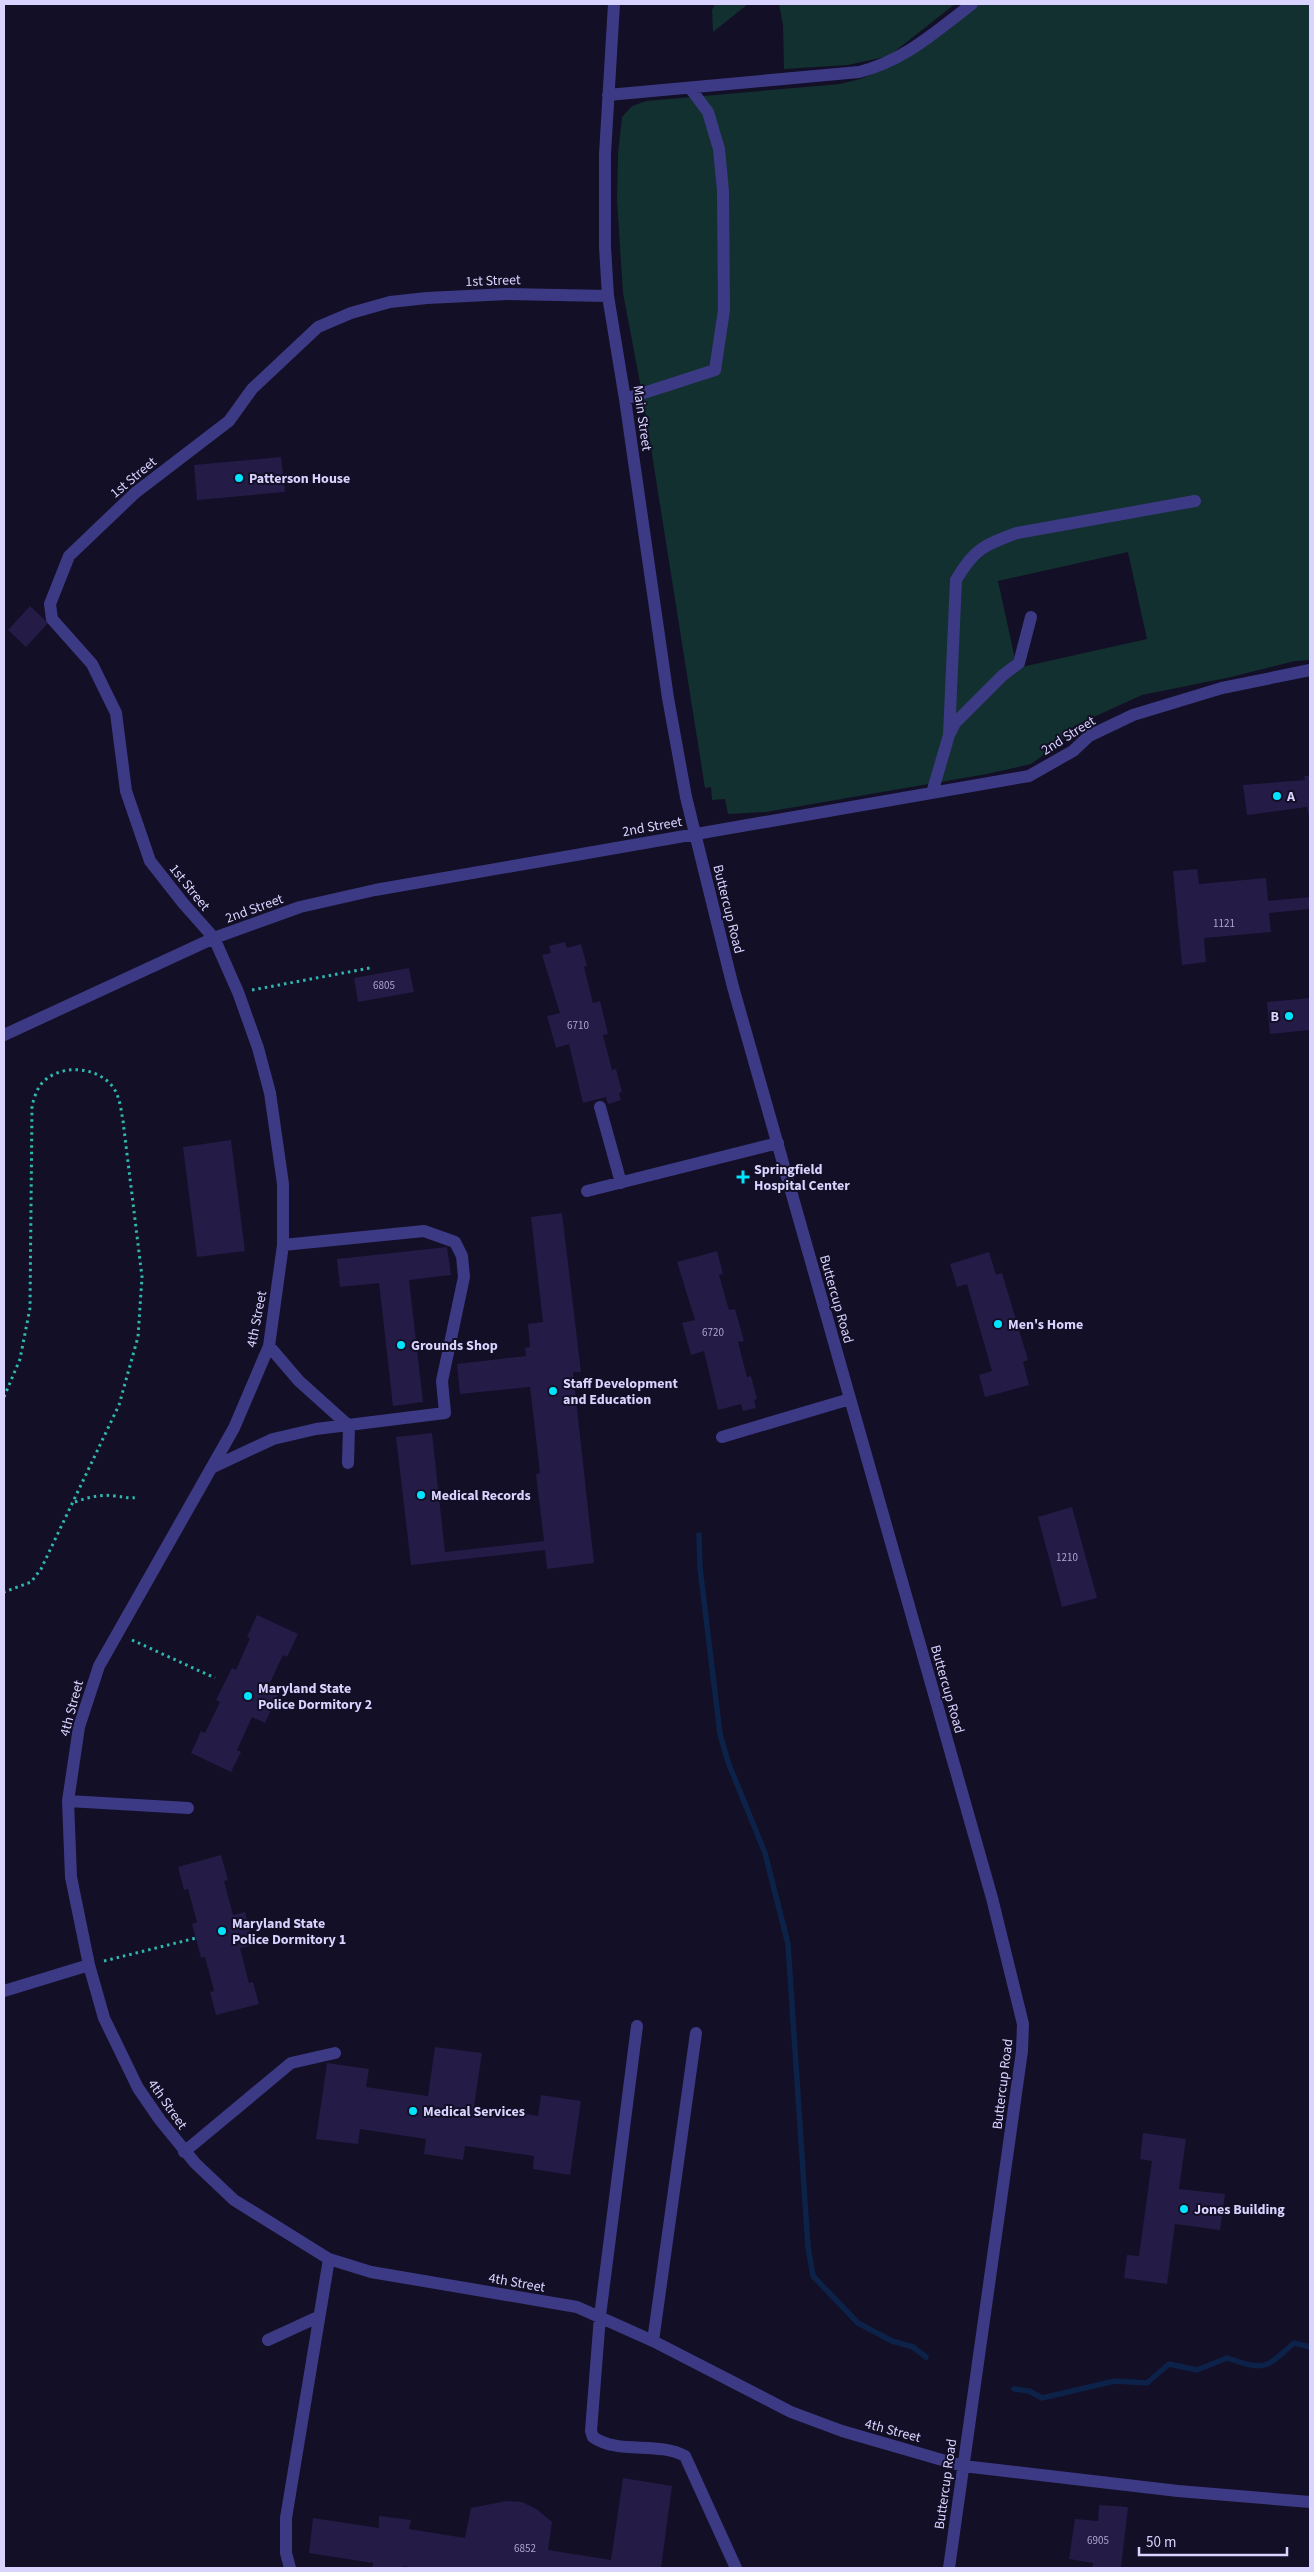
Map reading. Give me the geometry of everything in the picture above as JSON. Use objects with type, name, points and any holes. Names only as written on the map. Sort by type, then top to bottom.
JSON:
[{"type":"street","name":"Main Street","points":[[614,4],[608,95],[605,228],[608,296],[625,399],[669,706],[694,833]]},
{"type":"street","points":[[608,95],[858,72],[881,66],[907,54],[972,4]]},
{"type":"street","points":[[625,399],[715,370],[724,310],[723,191],[719,149],[708,112],[690,88]]},
{"type":"street","name":"1st Street","points":[[214,938],[150,861],[126,791],[116,713],[92,664],[52,619],[50,604],[69,556],[135,493],[229,421],[252,389],[318,327],[351,313],[390,302],[427,298],[508,294],[608,296]]},
{"type":"street","points":[[949,735],[956,580],[969,558],[990,543],[1017,533],[1195,501]]},
{"type":"street","points":[[932,793],[949,735],[955,723],[1003,675],[1019,664],[1031,617]]},
{"type":"street","name":"2nd Street","points":[[4,1035],[214,938],[300,907],[375,890],[1029,776],[1073,751],[1089,736],[1133,715],[1222,688],[1310,670]]},
{"type":"street","name":"Buttercup Road","points":[[694,833],[733,987],[992,1898],[1023,2024],[1021,2061],[949,2568]]},
{"type":"street","name":"4th Street","points":[[214,938],[238,992],[258,1048],[277,1132],[283,1184],[283,1245],[269,1346],[234,1428],[116,1632],[99,1666],[79,1727],[68,1800],[71,1877],[90,1965],[104,2018],[138,2088],[184,2152],[234,2200],[329,2259],[371,2272],[578,2307],[653,2341],[792,2412],[842,2431],[963,2466],[1178,2491],[1310,2502]]},
{"type":"street","points":[[600,1107],[621,1183]]},
{"type":"street","points":[[587,1191],[778,1143]]},
{"type":"street","points":[[211,1468],[272,1439],[316,1430],[445,1413],[442,1381],[464,1277],[462,1256],[455,1242],[424,1231],[283,1245]]},
{"type":"street","points":[[269,1346],[299,1381],[349,1426],[348,1463]]},
{"type":"street","points":[[722,1437],[850,1399]]},
{"type":"street","points":[[68,1800],[188,1808]]},
{"type":"street","points":[[4,1991],[90,1965]]},
{"type":"street","points":[[637,2026],[600,2316],[591,2431],[593,2437],[607,2444],[677,2451],[685,2456],[736,2568]]},
{"type":"street","points":[[653,2341],[696,2033]]},
{"type":"street","points":[[184,2152],[291,2063],[335,2053]]},
{"type":"street","points":[[290,2568],[286,2553],[286,2518],[329,2259]]},
{"type":"street","points":[[268,2340],[318,2318]]},
{"type":"path","points":[[238,992],[370,968]]},
{"type":"path","points":[[4,1397],[20,1359],[30,1308],[32,1106],[43,1082],[58,1072],[82,1070],[96,1073],[114,1088],[122,1112],[142,1277],[141,1310],[131,1365],[119,1405],[74,1502],[41,1569],[30,1582],[4,1592]]},
{"type":"path","points":[[74,1502],[94,1495],[117,1496],[128,1500],[139,1497]]},
{"type":"path","points":[[116,1632],[215,1678]]},
{"type":"path","points":[[90,1965],[196,1938]]},
{"type":"green space","points":[[715,4],[748,4],[713,32],[712,10]]},
{"type":"green space","points":[[779,4],[955,4],[889,56],[848,65],[784,69],[783,25]]},
{"type":"green space","points":[[979,4],[1310,4],[1310,660],[1295,661],[1231,677],[1142,695],[1074,726],[1059,744],[1031,764],[987,774],[766,812],[728,814],[725,799],[712,800],[711,787],[705,788],[644,404],[623,293],[617,201],[618,154],[622,117],[632,106],[646,101],[840,84],[860,79],[891,67],[916,52]],"holes":[[[1128,552],[1147,639],[1017,668],[998,581]]]},
{"type":"building","name":"Patterson House","points":[[281,457],[285,492],[197,500],[194,465]]},
{"type":"building","points":[[30,606],[48,623],[26,647],[8,630]]},
{"type":"building","name":"A","points":[[1304,776],[1310,776],[1310,823],[1307,807],[1247,815],[1243,785],[1305,780]]},
{"type":"building","points":[[1197,869],[1199,884],[1266,878],[1268,901],[1310,897],[1310,909],[1269,913],[1271,932],[1204,938],[1206,962],[1182,965],[1173,871]]},
{"type":"building","points":[[565,942],[567,948],[581,944],[587,966],[584,967],[593,1003],[600,1001],[608,1034],[603,1035],[612,1070],[616,1069],[622,1092],[619,1093],[621,1100],[608,1104],[606,1097],[583,1103],[569,1044],[556,1048],[547,1016],[560,1013],[542,955],[551,953],[549,946]]},
{"type":"building","points":[[409,968],[414,992],[358,1002],[354,978]]},
{"type":"building","name":"B","points":[[1310,998],[1310,1030],[1270,1034],[1267,1002]]},
{"type":"building","points":[[231,1140],[245,1251],[197,1257],[183,1147]]},
{"type":"building","name":"Staff Development and Education","points":[[562,1213],[581,1372],[573,1372],[594,1563],[547,1569],[545,1550],[411,1565],[396,1437],[432,1433],[445,1552],[544,1541],[536,1474],[540,1473],[530,1387],[460,1394],[457,1364],[526,1356],[525,1348],[530,1347],[528,1324],[543,1322],[531,1217]]},
{"type":"building","name":"Grounds Shop","points":[[447,1247],[451,1275],[409,1280],[423,1402],[393,1406],[379,1283],[340,1287],[337,1259]]},
{"type":"building","points":[[717,1251],[723,1274],[719,1275],[729,1310],[735,1309],[744,1341],[738,1342],[747,1377],[751,1376],[757,1399],[754,1400],[756,1408],[743,1411],[741,1404],[718,1410],[704,1351],[691,1355],[682,1323],[695,1320],[677,1262]]},
{"type":"building","name":"Men's Home","points":[[989,1252],[996,1275],[1002,1273],[1028,1360],[1023,1362],[1029,1385],[985,1397],[979,1375],[992,1371],[967,1284],[957,1287],[950,1264]]},
{"type":"building","points":[[1072,1507],[1097,1598],[1062,1607],[1038,1517]]},
{"type":"building","name":"Maryland State Police Dormitory 2","points":[[257,1615],[298,1634],[287,1657],[283,1655],[268,1687],[279,1693],[265,1723],[252,1717],[237,1750],[241,1752],[231,1772],[191,1753],[201,1731],[205,1733],[220,1702],[216,1700],[232,1668],[236,1670],[250,1638],[247,1637]]},
{"type":"building","name":"Maryland State Police Dormitory 1","points":[[221,1855],[228,1880],[224,1881],[233,1915],[245,1912],[253,1945],[240,1948],[249,1983],[253,1982],[259,2004],[216,2015],[210,1992],[214,1991],[205,1957],[201,1958],[192,1924],[197,1922],[188,1889],[184,1890],[178,1867]]},
{"type":"building","name":"Medical Services","points":[[435,2047],[482,2053],[474,2106],[538,2116],[541,2095],[581,2101],[570,2175],[533,2169],[534,2156],[465,2146],[463,2160],[424,2154],[426,2139],[360,2129],[358,2144],[316,2139],[327,2063],[369,2069],[366,2087],[428,2096]]},
{"type":"building","name":"Jones Building","points":[[1143,2133],[1186,2139],[1179,2189],[1225,2194],[1220,2230],[1175,2224],[1167,2284],[1124,2278],[1127,2255],[1139,2256],[1152,2161],[1140,2159]]},
{"type":"building","points":[[623,2478],[672,2486],[661,2568],[418,2568],[403,2566],[403,2568],[372,2568],[373,2563],[309,2553],[313,2518],[379,2528],[379,2516],[411,2520],[409,2529],[465,2538],[471,2508],[506,2501],[522,2502],[538,2510],[552,2522],[548,2550],[611,2560]]},
{"type":"building","points":[[1099,2505],[1128,2507],[1121,2568],[1092,2568],[1093,2563],[1069,2559],[1075,2519],[1098,2521]]},
{"type":"waterway","points":[[699,1535],[700,1568],[720,1734],[728,1762],[765,1853],[788,1944],[808,2247],[813,2276],[858,2323],[892,2341],[913,2347],[926,2357]]},
{"type":"waterway","points":[[1014,2389],[1029,2391],[1042,2398],[1115,2381],[1147,2383],[1169,2364],[1197,2370],[1227,2358],[1257,2366],[1270,2363],[1294,2343],[1310,2347]]},
{"type":"place","name":"Patterson House","points":[[239,478]]},
{"type":"place","name":"A","points":[[1277,796]]},
{"type":"place","name":"B","points":[[1289,1016]]},
{"type":"place","name":"Springfield Hospital Center","points":[[743,1177]]},
{"type":"place","name":"Men's Home","points":[[998,1324]]},
{"type":"place","name":"Grounds Shop","points":[[401,1345]]},
{"type":"place","name":"Staff Development and Education","points":[[553,1391]]},
{"type":"place","name":"Medical Records","points":[[421,1495]]},
{"type":"place","name":"Maryland State Police Dormitory 2","points":[[248,1696]]},
{"type":"place","name":"Maryland State Police Dormitory 1","points":[[222,1931]]},
{"type":"place","name":"Medical Services","points":[[413,2111]]},
{"type":"place","name":"Jones Building","points":[[1184,2209]]}]
